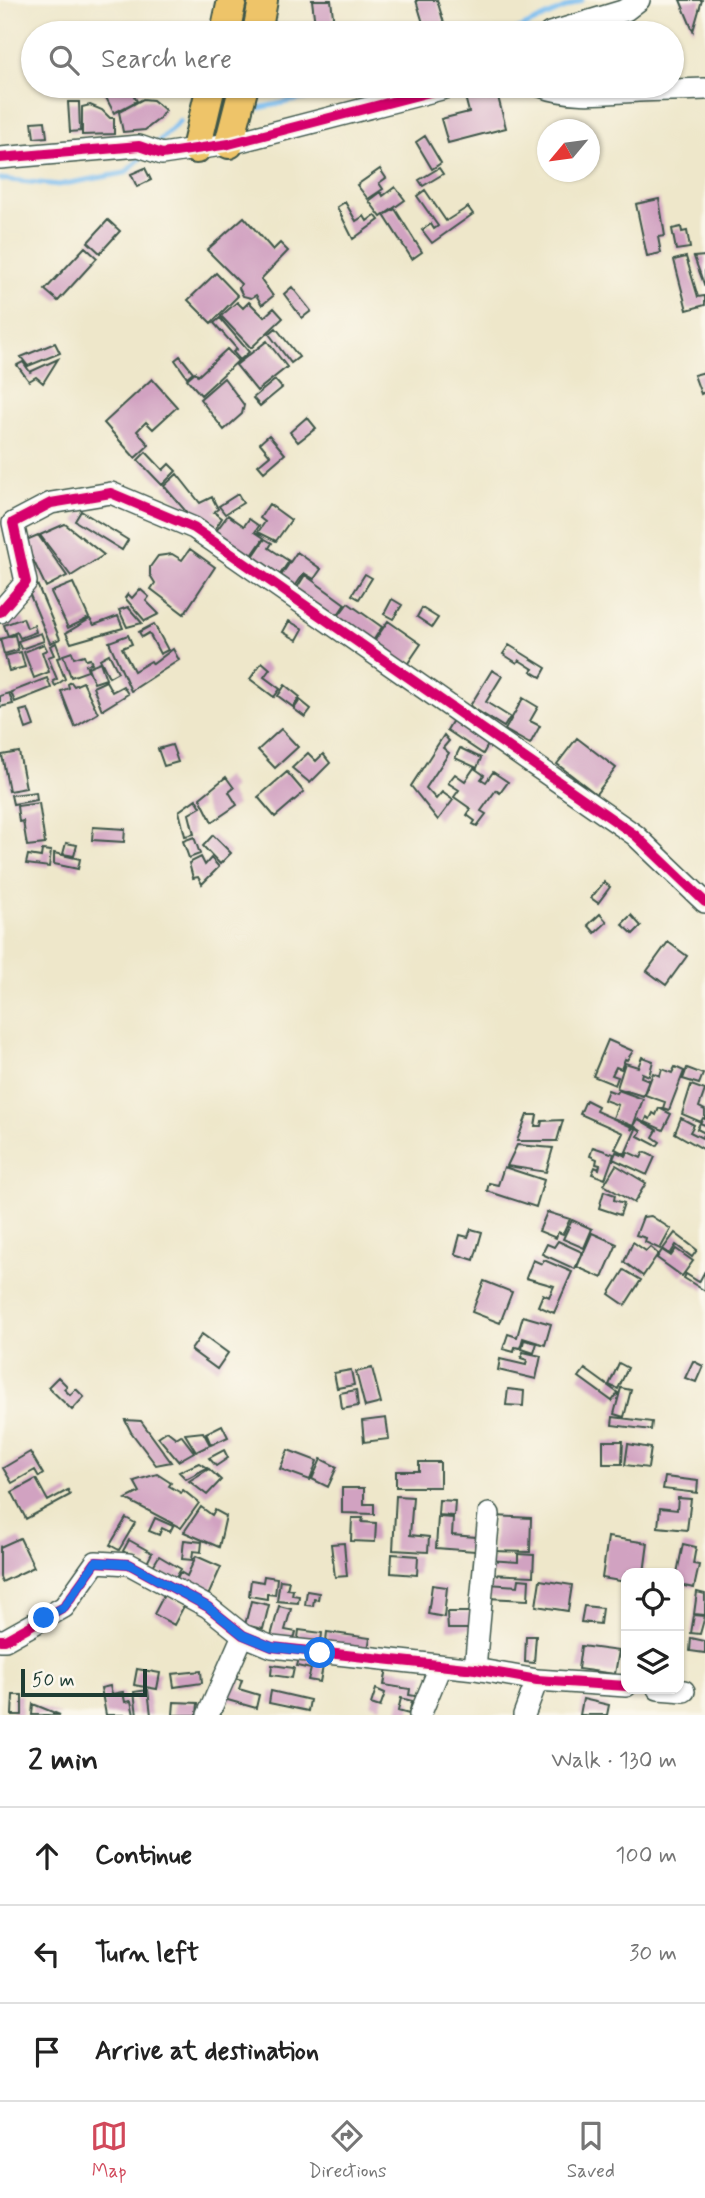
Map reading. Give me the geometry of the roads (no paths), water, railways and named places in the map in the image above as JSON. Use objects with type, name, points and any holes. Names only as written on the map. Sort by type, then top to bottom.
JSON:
[{"type":"main road","points":[[228,21],[232,0]]},
{"type":"main road","points":[[259,21],[263,0]]},
{"type":"main road","points":[[196,149],[208,98]]},
{"type":"main road","points":[[229,144],[241,98]]},
{"type":"street","points":[[590,21],[626,10],[639,0]]},
{"type":"street","points":[[684,90],[705,89]]},
{"type":"street","points":[[0,158],[139,146],[162,154],[196,149],[229,144],[407,98]]},
{"type":"street","points":[[0,612],[26,582],[13,523],[51,503],[111,493],[194,528],[635,835],[705,902]]},
{"type":"street","points":[[475,1669],[489,1514]]},
{"type":"street","points":[[0,1640],[5,1640],[64,1607],[96,1562],[129,1564],[208,1607],[243,1635],[272,1647],[475,1669],[537,1679],[621,1686]]},
{"type":"street","points":[[208,1715],[243,1635]]},
{"type":"street","points":[[420,1715],[440,1667]]},
{"type":"street","points":[[524,1715],[537,1679]]},
{"type":"waterway","points":[[536,21],[582,0]]},
{"type":"waterway","points":[[249,110],[306,98]]},
{"type":"waterway","points":[[154,146],[180,121]]},
{"type":"waterway","points":[[0,179],[59,185],[125,173],[144,155]]}]
